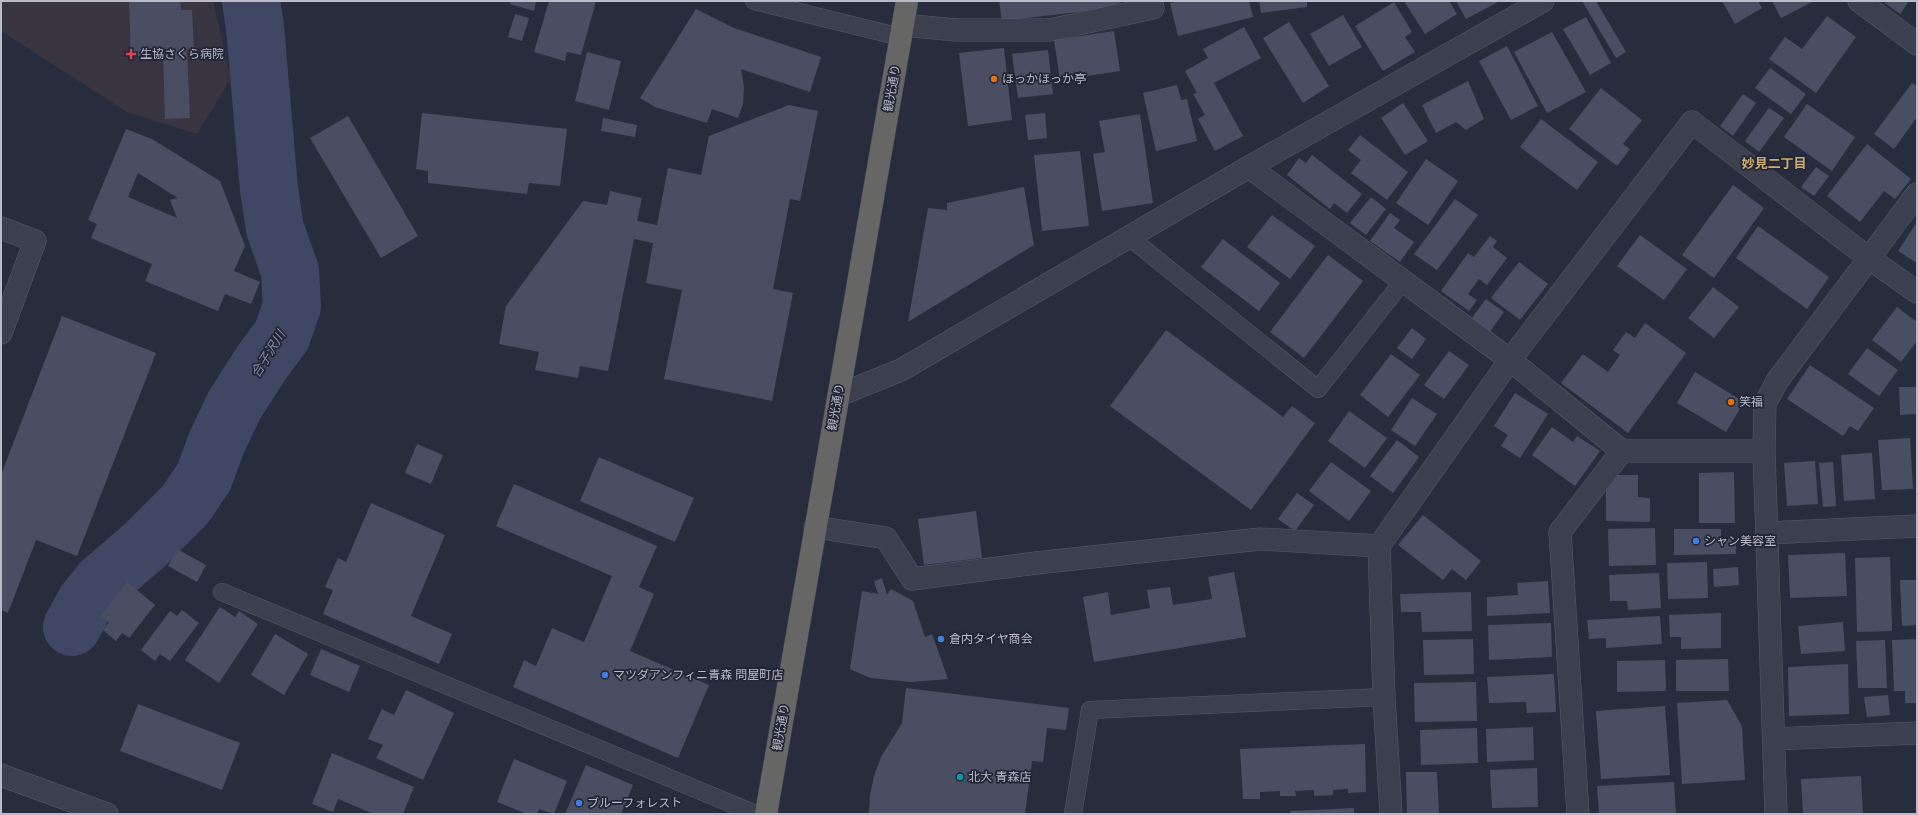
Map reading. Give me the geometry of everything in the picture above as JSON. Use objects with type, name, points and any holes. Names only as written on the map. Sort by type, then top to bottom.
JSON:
[{"type":"highway","name":"観光通り","points":[[766,814],[907,1]]},
{"type":"street","points":[[839,395],[901,370],[1249,167],[1543,1]]},
{"type":"street","points":[[1859,1],[1917,44]]},
{"type":"street","points":[[902,31],[1050,30],[1153,8]]},
{"type":"street","points":[[1391,814],[1384,697],[1379,546],[1510,360],[1692,122],[1870,259],[1917,292]]},
{"type":"street","points":[[1249,167],[1510,360],[1622,451],[1764,451]]},
{"type":"street","points":[[1776,814],[1764,451],[1765,404],[1777,381],[1870,259],[1917,194]]},
{"type":"street","points":[[1,228],[35,240],[1,333]]},
{"type":"street","points":[[1578,814],[1560,532],[1622,451]]},
{"type":"street","points":[[1767,533],[1917,526]]},
{"type":"street","points":[[815,527],[886,538],[912,579],[1036,563],[1260,539],[1379,546]]},
{"type":"street","points":[[1774,739],[1917,733]]},
{"type":"street","points":[[1,775],[107,814]]},
{"type":"lane","points":[[754,1],[902,31]]},
{"type":"lane","points":[[1129,237],[1318,389],[1403,281]]},
{"type":"lane","points":[[222,592],[756,814]]},
{"type":"lane","points":[[1073,814],[1090,710],[1384,697]]},
{"type":"shaded area","name":"生協さくら病院","points":[[1,1],[213,1],[231,78],[197,134],[127,112],[1,31]]},
{"type":"building","points":[[129,1],[180,1],[181,10],[192,10],[194,49],[187,49],[190,118],[165,119],[163,55],[131,56]]},
{"type":"building","points":[[510,1],[536,1],[534,11],[510,4]]},
{"type":"building","points":[[549,1],[596,1],[581,55],[567,52],[565,61],[534,52]]},
{"type":"building","points":[[999,1],[1124,1],[1103,9],[1002,21]]},
{"type":"building","points":[[1179,1],[1249,1],[1253,17],[1178,36],[1170,3]]},
{"type":"building","points":[[1259,1],[1307,1],[1307,7],[1261,13]]},
{"type":"building","points":[[1404,1],[1449,1],[1457,14],[1425,34]]},
{"type":"building","points":[[1456,1],[1500,1],[1466,19]]},
{"type":"building","points":[[1582,1],[1596,1],[1626,52],[1616,58]]},
{"type":"building","points":[[1722,1],[1758,1],[1762,8],[1735,24]]},
{"type":"building","points":[[1772,1],[1814,1],[1781,18]]},
{"type":"building","points":[[1886,1],[1909,1],[1900,14],[1885,3]]},
{"type":"building","points":[[1394,2],[1412,32],[1405,37],[1415,52],[1383,71],[1355,26]]},
{"type":"building","points":[[696,9],[734,28],[821,57],[810,92],[741,69],[744,87],[743,104],[738,118],[712,109],[707,123],[655,107],[640,98]]},
{"type":"building","points":[[515,14],[529,18],[522,41],[508,37]]},
{"type":"building","points":[[1343,15],[1362,47],[1329,66],[1310,34]]},
{"type":"building","points":[[1827,16],[1856,37],[1816,93],[1769,59],[1785,37],[1802,49]]},
{"type":"building","points":[[1586,17],[1611,63],[1590,75],[1563,29]]},
{"type":"building","points":[[1289,22],[1329,86],[1303,103],[1263,38]]},
{"type":"building","points":[[1244,27],[1261,58],[1214,83],[1243,136],[1215,151],[1198,119],[1205,115],[1193,94],[1197,93],[1185,71],[1208,58],[1203,49]]},
{"type":"building","points":[[1114,31],[1120,71],[1060,80],[1054,40]]},
{"type":"building","points":[[1552,32],[1586,92],[1547,113],[1514,52]]},
{"type":"building","points":[[1507,46],[1538,106],[1511,120],[1479,61]]},
{"type":"building","points":[[1004,48],[1012,120],[968,126],[959,53]]},
{"type":"building","points":[[1048,50],[1053,94],[1018,98],[1012,54]]},
{"type":"building","points":[[587,52],[621,61],[609,110],[575,101]]},
{"type":"building","points":[[1770,68],[1806,94],[1791,114],[1755,88]]},
{"type":"building","points":[[1468,81],[1484,119],[1466,130],[1456,122],[1436,133],[1422,105]]},
{"type":"building","points":[[1912,83],[1917,86],[1917,117],[1894,149],[1874,134]]},
{"type":"building","points":[[1177,85],[1181,100],[1187,99],[1197,141],[1156,151],[1143,93]]},
{"type":"building","points":[[1601,88],[1642,120],[1623,144],[1630,149],[1617,166],[1569,129]]},
{"type":"building","points":[[1743,94],[1756,103],[1733,136],[1720,126]]},
{"type":"building","points":[[1403,103],[1428,141],[1405,155],[1381,118]]},
{"type":"building","points":[[1807,104],[1855,137],[1832,171],[1784,137]]},
{"type":"building","points":[[789,105],[818,111],[800,201],[790,199],[773,289],[793,293],[772,401],[664,379],[682,290],[646,283],[653,243],[634,239],[608,371],[580,366],[578,378],[535,370],[539,352],[499,344],[506,306],[583,201],[607,205],[610,191],[642,198],[637,221],[657,225],[668,168],[701,175],[709,136]]},
{"type":"building","points":[[1769,108],[1784,118],[1759,152],[1745,141]]},
{"type":"building","points":[[422,113],[567,129],[560,186],[529,183],[527,194],[428,183],[428,171],[416,169]]},
{"type":"building","points":[[1045,113],[1047,138],[1028,140],[1025,115]]},
{"type":"building","points":[[1140,114],[1153,203],[1102,211],[1093,154],[1105,152],[1099,121]]},
{"type":"building","points":[[348,116],[418,236],[381,258],[310,138]]},
{"type":"building","points":[[603,118],[637,125],[635,137],[601,131]]},
{"type":"building","points":[[1541,119],[1598,162],[1577,190],[1520,147]]},
{"type":"building","points":[[126,129],[152,139],[220,181],[245,246],[234,271],[260,282],[251,304],[225,294],[218,311],[145,281],[152,264],[91,238],[97,224],[88,220]],"holes":[[[138,173],[178,198],[170,200],[177,218],[128,197]]]},
{"type":"building","points":[[1360,135],[1408,172],[1387,200],[1351,173],[1361,160],[1348,150]]},
{"type":"building","points":[[1867,144],[1911,179],[1895,199],[1884,191],[1860,222],[1827,196]]},
{"type":"building","points":[[1080,151],[1089,226],[1042,231],[1034,155]]},
{"type":"building","points":[[1312,155],[1362,194],[1347,213],[1334,203],[1330,209],[1287,175],[1299,158],[1306,163]]},
{"type":"building","points":[[1426,159],[1458,181],[1428,225],[1396,203]]},
{"type":"building","points":[[1816,167],[1829,176],[1814,196],[1801,187]]},
{"type":"building","points":[[1733,185],[1764,208],[1714,278],[1682,255]]},
{"type":"building","points":[[1024,187],[1034,245],[908,322],[928,208],[947,210],[947,203]]},
{"type":"building","points":[[1371,197],[1386,209],[1366,235],[1350,223]]},
{"type":"building","points":[[1455,199],[1478,215],[1437,270],[1414,254]]},
{"type":"building","points":[[1390,213],[1400,220],[1394,228],[1414,242],[1400,262],[1370,241]]},
{"type":"building","points":[[1272,215],[1315,246],[1290,279],[1247,247]]},
{"type":"building","points":[[1917,222],[1917,263],[1898,251]]},
{"type":"building","points":[[1758,226],[1829,277],[1807,309],[1736,258]]},
{"type":"building","points":[[1640,235],[1687,269],[1664,300],[1617,266]]},
{"type":"building","points":[[1490,236],[1497,241],[1493,247],[1507,258],[1487,285],[1479,279],[1468,294],[1477,300],[1469,311],[1441,291],[1468,253],[1474,257]]},
{"type":"building","points":[[1223,239],[1280,283],[1259,311],[1201,267]]},
{"type":"building","points":[[1328,255],[1363,281],[1304,358],[1270,332]]},
{"type":"building","points":[[1519,262],[1548,284],[1520,320],[1491,298]]},
{"type":"building","points":[[1713,287],[1739,307],[1714,338],[1688,318]]},
{"type":"building","points":[[1486,299],[1504,312],[1489,333],[1471,319]]},
{"type":"building","points":[[1897,307],[1917,322],[1917,341],[1901,362],[1872,340]]},
{"type":"building","points":[[62,316],[156,353],[77,556],[36,540],[8,613],[1,610],[1,475]]},
{"type":"building","points":[[1645,323],[1686,353],[1628,433],[1561,383],[1583,354],[1608,372],[1620,355],[1613,350],[1626,332],[1635,338]]},
{"type":"building","points":[[1412,328],[1426,339],[1412,359],[1397,348]]},
{"type":"building","points":[[1166,330],[1283,417],[1292,406],[1315,423],[1251,510],[1110,406]]},
{"type":"building","points":[[1867,348],[1898,370],[1879,396],[1848,374]]},
{"type":"building","points":[[1449,351],[1469,365],[1444,399],[1424,385]]},
{"type":"building","points":[[1391,354],[1420,375],[1388,417],[1360,395]]},
{"type":"building","points":[[1810,365],[1874,408],[1858,431],[1850,426],[1843,436],[1787,399]]},
{"type":"building","points":[[1695,372],[1744,402],[1726,432],[1677,403]]},
{"type":"building","points":[[1899,387],[1917,387],[1917,414],[1900,415]]},
{"type":"building","points":[[1515,393],[1548,414],[1520,458],[1501,446],[1508,435],[1494,426]]},
{"type":"building","points":[[1412,398],[1437,414],[1415,446],[1391,430]]},
{"type":"building","points":[[1349,411],[1387,438],[1365,468],[1328,441]]},
{"type":"building","points":[[1552,427],[1573,442],[1577,436],[1600,451],[1575,486],[1532,455]]},
{"type":"building","points":[[1910,438],[1913,489],[1882,490],[1878,440]]},
{"type":"building","points":[[1397,440],[1419,457],[1393,493],[1370,476]]},
{"type":"building","points":[[417,444],[443,455],[431,484],[405,473]]},
{"type":"building","points":[[1872,453],[1875,499],[1844,501],[1841,455]]},
{"type":"building","points":[[599,457],[694,498],[675,542],[580,501]]},
{"type":"building","points":[[1815,461],[1818,504],[1787,506],[1784,463]]},
{"type":"building","points":[[1331,462],[1371,491],[1349,521],[1309,491]]},
{"type":"building","points":[[1833,462],[1836,506],[1823,507],[1819,463]]},
{"type":"building","points":[[1734,472],[1735,523],[1699,523],[1699,473]]},
{"type":"building","points":[[1616,475],[1638,475],[1638,497],[1650,498],[1650,522],[1606,521],[1606,490]]},
{"type":"building","points":[[514,484],[657,546],[639,587],[654,594],[630,651],[709,685],[678,758],[513,687],[524,660],[536,666],[552,628],[584,642],[612,576],[496,526]]},
{"type":"building","points":[[1297,493],[1314,505],[1295,531],[1278,519]]},
{"type":"building","points":[[371,503],[445,535],[411,616],[452,634],[439,664],[323,614],[333,590],[325,587],[338,558],[346,562]]},
{"type":"building","points":[[976,511],[982,558],[924,565],[918,519]]},
{"type":"building","points":[[1423,515],[1481,561],[1466,580],[1452,569],[1443,580],[1398,545]]},
{"type":"building","points":[[1655,528],[1656,565],[1609,566],[1608,529]]},
{"type":"building","points":[[1674,529],[1721,529],[1721,538],[1736,538],[1736,554],[1674,555]]},
{"type":"building","points":[[177,549],[206,565],[197,582],[168,566]]},
{"type":"building","points":[[1845,553],[1847,596],[1790,598],[1788,555]]},
{"type":"building","points":[[1890,557],[1892,631],[1857,632],[1855,558]]},
{"type":"building","points":[[1707,562],[1708,598],[1668,599],[1667,563]]},
{"type":"building","points":[[1738,567],[1739,585],[1714,587],[1713,569]]},
{"type":"building","points":[[1234,572],[1246,637],[1094,662],[1083,597],[1108,592],[1111,615],[1150,608],[1147,590],[1170,587],[1173,605],[1212,599],[1208,577]]},
{"type":"building","points":[[1659,573],[1661,608],[1628,610],[1627,601],[1610,601],[1609,575]]},
{"type":"building","points":[[882,578],[887,595],[891,589],[913,601],[925,637],[932,634],[948,679],[911,682],[870,678],[850,669],[862,591],[878,594],[874,581]]},
{"type":"building","points":[[1900,580],[1917,580],[1917,625],[1902,626]]},
{"type":"building","points":[[1548,581],[1550,613],[1487,616],[1487,597],[1518,595],[1517,583]]},
{"type":"building","points":[[127,582],[155,605],[129,638],[122,633],[116,641],[103,630],[109,622],[101,616]]},
{"type":"building","points":[[1471,592],[1472,631],[1422,632],[1421,612],[1401,612],[1400,594]]},
{"type":"building","points":[[220,607],[235,617],[239,611],[258,624],[219,683],[185,660]]},
{"type":"building","points":[[182,610],[199,623],[170,661],[160,654],[155,661],[141,650],[170,611],[177,616]]},
{"type":"building","points":[[1721,613],[1721,648],[1681,649],[1681,637],[1670,637],[1669,615]]},
{"type":"building","points":[[1660,616],[1662,644],[1606,648],[1606,638],[1589,639],[1587,620]]},
{"type":"building","points":[[1843,622],[1845,651],[1801,654],[1798,626]]},
{"type":"building","points":[[1551,623],[1552,657],[1489,660],[1488,625]]},
{"type":"building","points":[[275,634],[308,654],[284,695],[251,675]]},
{"type":"building","points":[[1473,639],[1474,674],[1424,675],[1423,640]]},
{"type":"building","points":[[1917,639],[1917,703],[1905,703],[1905,691],[1894,691],[1892,640]]},
{"type":"building","points":[[1885,640],[1887,688],[1858,688],[1856,641]]},
{"type":"building","points":[[321,649],[360,666],[349,692],[310,675]]},
{"type":"building","points":[[1728,659],[1729,691],[1676,691],[1676,660]]},
{"type":"building","points":[[1665,660],[1666,691],[1617,692],[1617,661]]},
{"type":"building","points":[[1848,664],[1849,714],[1789,716],[1788,667]]},
{"type":"building","points":[[1554,674],[1556,712],[1527,713],[1526,702],[1489,703],[1487,677]]},
{"type":"building","points":[[1476,682],[1477,721],[1415,722],[1414,683]]},
{"type":"building","points":[[906,688],[1069,708],[1066,730],[1047,728],[1043,762],[1032,761],[1025,814],[869,814],[870,795],[874,776],[881,757],[902,723]]},
{"type":"building","points":[[406,690],[454,713],[423,780],[376,758],[383,745],[368,739],[382,709],[394,715]]},
{"type":"building","points":[[1888,695],[1890,715],[1867,717],[1864,697]]},
{"type":"building","points":[[1727,700],[1742,726],[1745,780],[1682,784],[1677,703]]},
{"type":"building","points":[[138,704],[240,743],[222,790],[120,751]]},
{"type":"building","points":[[1665,706],[1670,775],[1601,779],[1596,711]]},
{"type":"building","points":[[1533,727],[1534,760],[1487,762],[1486,729]]},
{"type":"building","points":[[1477,728],[1478,763],[1421,765],[1420,730]]},
{"type":"building","points":[[1365,744],[1366,792],[1348,793],[1348,789],[1333,790],[1333,795],[1314,796],[1314,790],[1295,791],[1296,796],[1280,796],[1280,791],[1260,792],[1260,799],[1243,799],[1240,749]]},
{"type":"building","points":[[332,753],[414,787],[403,814],[374,814],[338,799],[333,812],[312,804]]},
{"type":"building","points":[[514,759],[567,781],[554,814],[539,809],[537,814],[527,814],[497,802]]},
{"type":"building","points":[[586,765],[633,785],[621,814],[565,814]]},
{"type":"building","points":[[1537,768],[1538,807],[1492,808],[1490,770]]},
{"type":"building","points":[[1406,772],[1437,772],[1439,813],[1407,814]]},
{"type":"building","points":[[1861,776],[1863,814],[1803,814],[1801,779]]},
{"type":"building","points":[[1674,782],[1676,814],[1599,814],[1597,786]]},
{"type":"building","points":[[1354,808],[1354,814],[1291,814],[1290,811]]},
{"type":"waterway","name":"合子沢川","points":[[72,627],[85,603],[102,582],[145,545],[185,505],[204,477],[216,444],[234,406],[260,365],[282,335],[292,306],[290,271],[275,229],[269,189],[255,27],[251,1]]},
{"type":"place","name":"生協さくら病院","points":[[131,54]]},
{"type":"place","name":"ほっかほっか亭","points":[[994,79]]},
{"type":"place","name":"笑福","points":[[1731,402]]},
{"type":"place","name":"シャン美容室","points":[[1696,541]]},
{"type":"place","name":"倉内タイヤ商会","points":[[941,639]]},
{"type":"place","name":"マツダアンフィニ青森 問屋町店","points":[[605,675]]},
{"type":"place","name":"北大 青森店","points":[[960,777]]},
{"type":"place","name":"ブルーフォレスト","points":[[579,803]]},
{"type":"district","name":"妙見二丁目","points":[[1774,163]]}]
